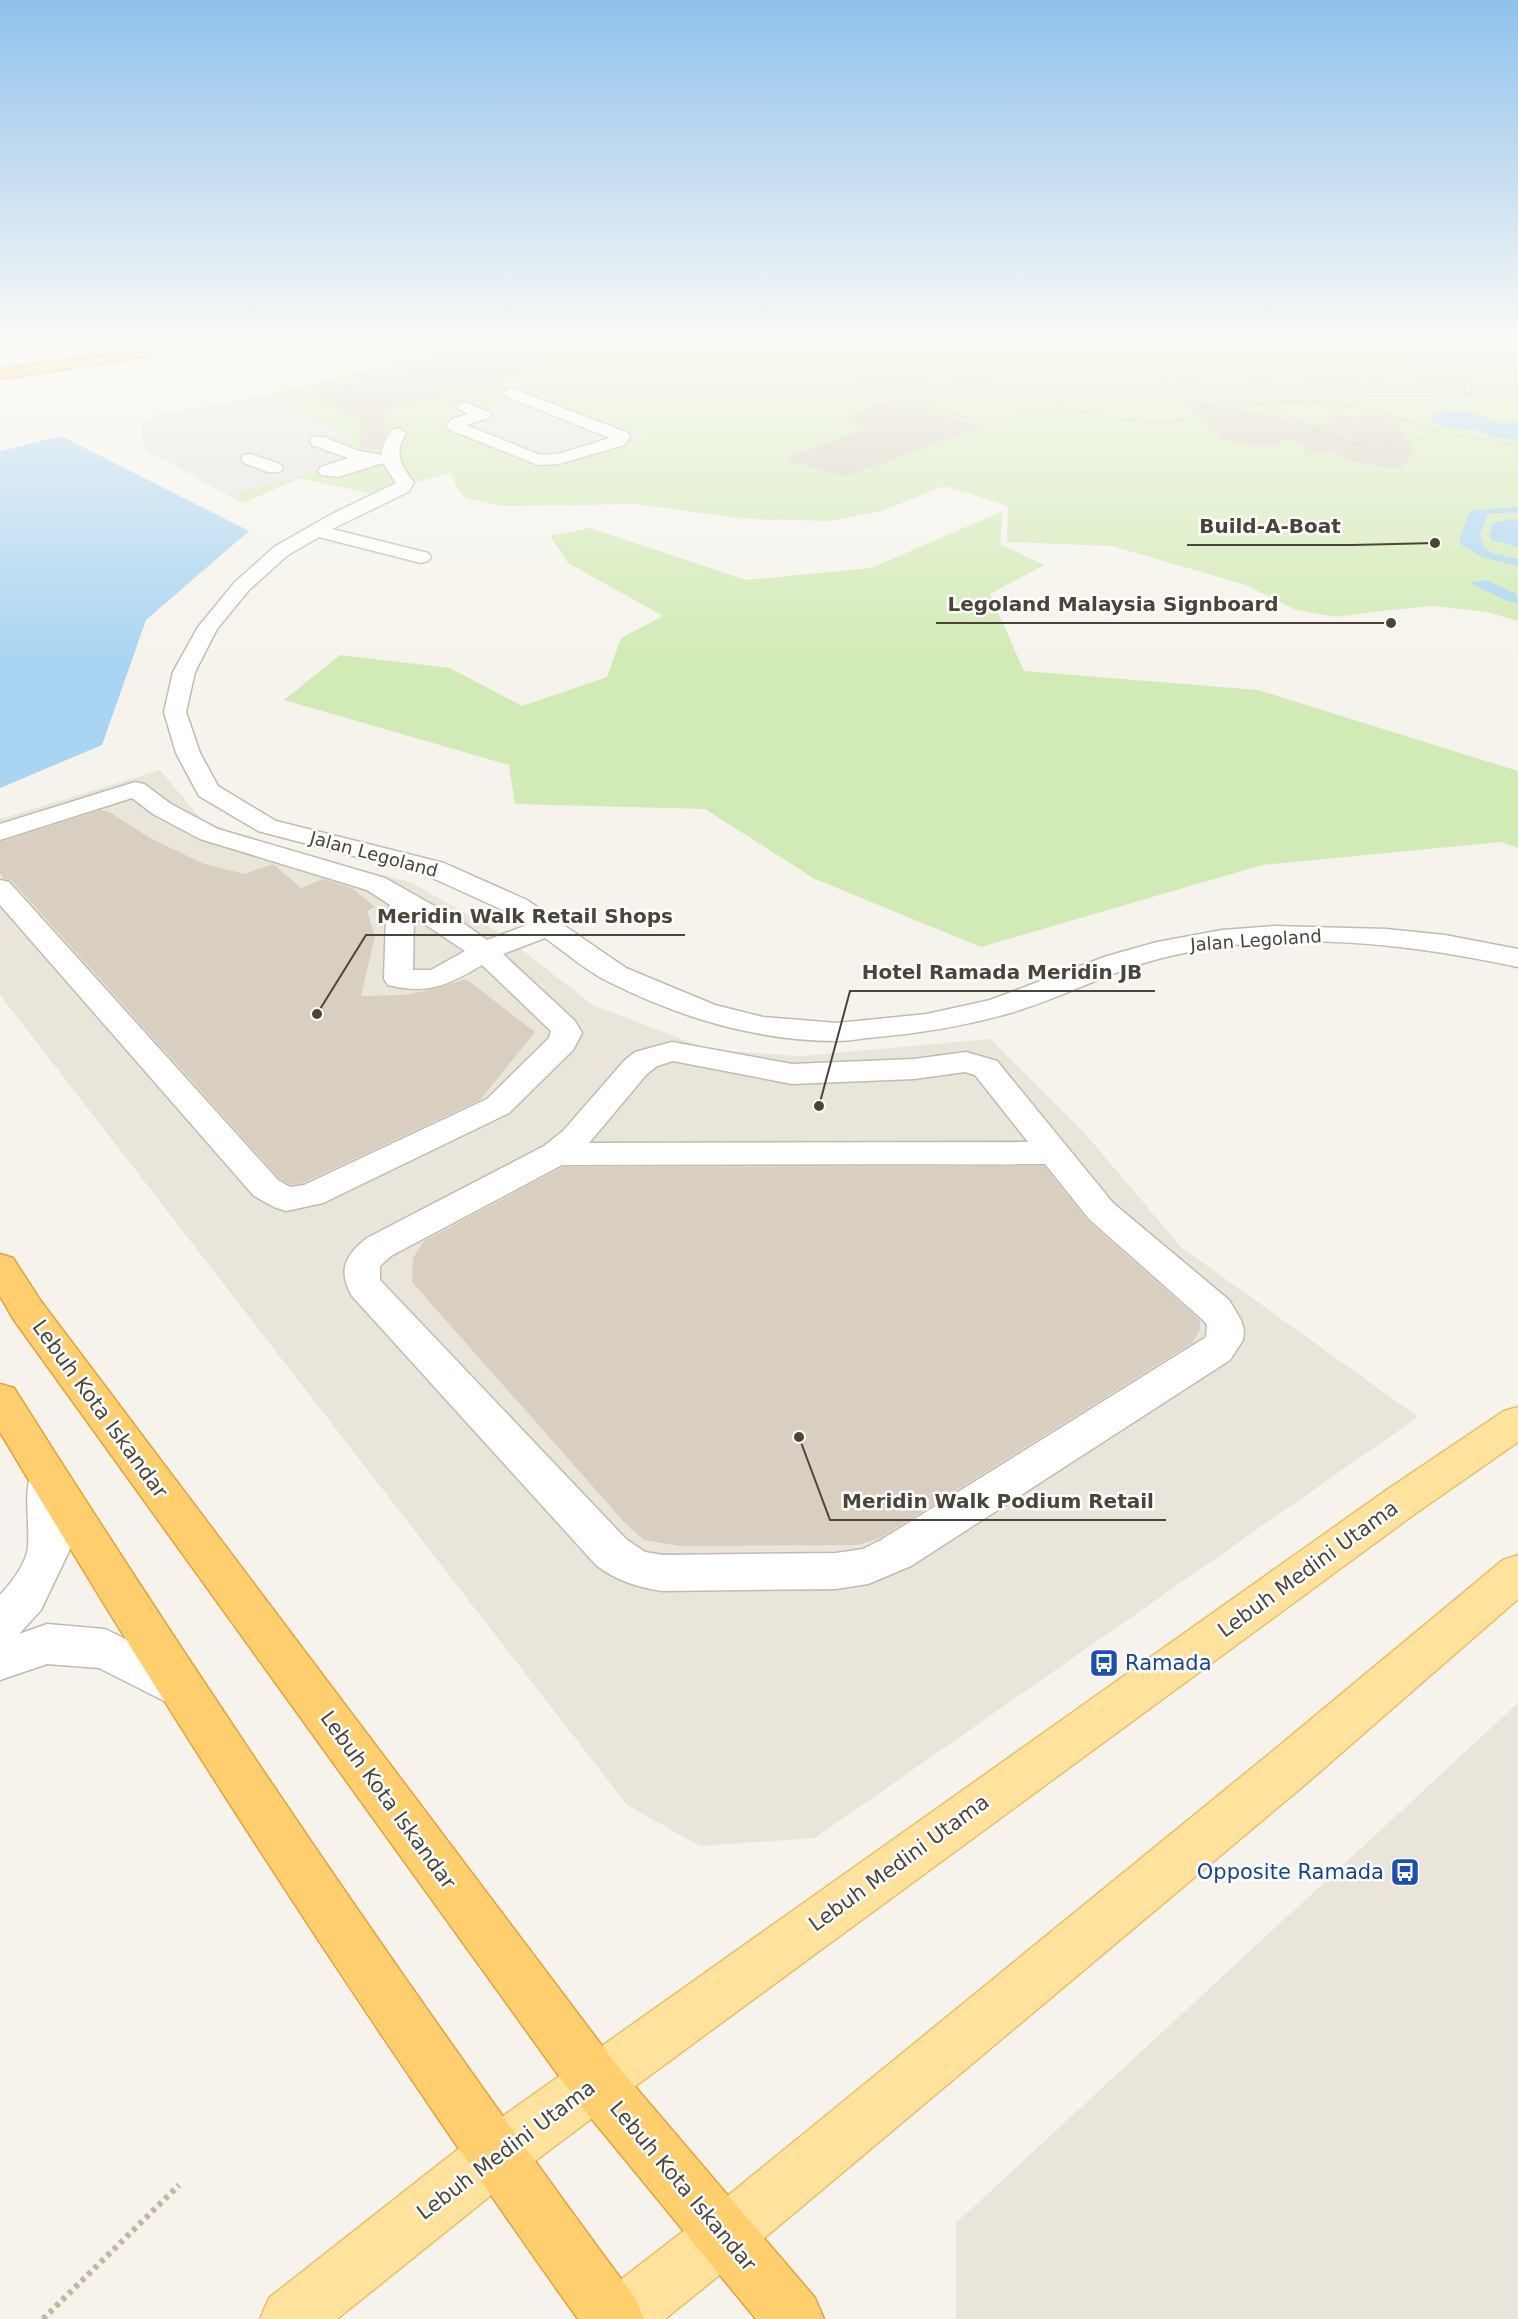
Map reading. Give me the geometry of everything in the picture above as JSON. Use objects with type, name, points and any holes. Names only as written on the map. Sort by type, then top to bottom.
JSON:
[{"type":"highway","name":"Lebuh Kota Iskandar","points":[[0,1267],[27,1310],[596,2082],[794,2319]]},
{"type":"highway","points":[[0,1399],[180,1688],[495,2156],[616,2319]]},
{"type":"main road","name":"Lebuh Medini Utama","points":[[290,2319],[495,2156],[596,2082],[1402,1501],[1518,1422]]},
{"type":"main road","points":[[616,2319],[723,2236],[1282,1774],[1518,1573]]},
{"type":"street","points":[[334,447],[355,455],[366,466],[388,452],[389,447]]},
{"type":"street","points":[[506,447],[538,460],[559,459],[596,447]]},
{"type":"street","points":[[250,459],[274,468]]},
{"type":"street","name":"Jalan Legoland","points":[[366,466],[405,483],[393,494],[337,519],[281,551],[242,586],[208,627],[184,672],[176,712],[188,753],[208,791],[267,826],[435,869],[517,906],[616,974],[705,1011],[763,1026],[837,1032],[927,1023],[999,1007],[1117,962],[1167,948],[1222,938],[1322,934],[1386,937],[1445,943],[1518,958]]},
{"type":"street","points":[[316,531],[420,557]]},
{"type":"street","points":[[0,832],[135,789],[162,809],[209,834],[376,884],[405,902],[431,913],[485,951],[564,1027],[567,1033],[562,1043],[498,1106],[311,1195],[286,1199],[266,1188],[0,888]]},
{"type":"street","points":[[405,902],[400,915],[398,979],[437,979],[485,951],[547,927]]},
{"type":"street","points":[[672,1051],[705,1011]]},
{"type":"street","points":[[837,1032],[845,1073]]},
{"type":"street","points":[[672,1051],[792,1074],[914,1069],[966,1062],[977,1064],[993,1074],[1101,1211],[1216,1310],[1224,1320],[1227,1331],[1224,1342],[1217,1350],[896,1554],[868,1566],[836,1571],[675,1573],[643,1571],[626,1564],[611,1552],[365,1287],[360,1277],[364,1261],[379,1247],[556,1154],[575,1139],[646,1059],[672,1051]]},
{"type":"street","points":[[556,1154],[1053,1153]]},
{"type":"street","points":[[0,1624],[26,1597],[48,1549],[48,1479]]},
{"type":"street","points":[[0,1660],[47,1644],[105,1649],[180,1688]]},
{"type":"path","points":[[43,2319],[179,2185]]},
{"type":"shaded area","points":[[145,447],[350,447],[357,460],[230,496],[146,450]]},
{"type":"shaded area","points":[[499,447],[611,447],[551,467]]},
{"type":"shaded area","points":[[160,770],[201,819],[254,842],[410,882],[500,933],[593,1005],[710,1050],[802,1056],[990,1039],[1088,1137],[1181,1247],[1418,1417],[815,1838],[700,1846],[627,1805],[0,995],[0,819]]},
{"type":"shaded area","points":[[1518,1703],[1518,2319],[956,2319],[956,2223]]},
{"type":"green space","points":[[145,447],[1518,447],[1518,621],[1487,612],[1434,606],[1336,617],[1296,610],[1246,585],[1112,546],[1007,542],[1008,506],[944,486],[881,511],[829,521],[748,519],[634,504],[501,506],[466,498],[460,493],[450,473],[372,494],[300,478],[243,503],[146,450]]},
{"type":"green space","points":[[1003,511],[1000,544],[1044,565],[990,594],[1024,671],[1258,690],[1518,771],[1518,848],[1501,842],[1262,865],[981,947],[815,879],[705,809],[515,804],[509,765],[284,700],[340,655],[450,668],[522,706],[607,677],[621,638],[663,616],[568,563],[550,536],[590,528],[746,580],[871,568]]},
{"type":"water","points":[[15,447],[83,447],[249,531],[146,620],[102,745],[0,788],[0,451]]},
{"type":"water","points":[[1518,507],[1518,512],[1488,514],[1480,534],[1484,548],[1492,553],[1518,559],[1518,566],[1485,558],[1460,544],[1460,537],[1469,513],[1476,510]]},
{"type":"water","points":[[1518,519],[1518,547],[1491,540],[1489,536],[1493,522]]},
{"type":"water","points":[[1486,580],[1516,594],[1518,603],[1505,600],[1470,583]]},
{"type":"building","points":[[361,447],[381,447],[380,449]]},
{"type":"building","points":[[816,447],[926,447],[844,477],[785,459]]},
{"type":"building","points":[[1306,447],[1410,447],[1414,453],[1400,469],[1353,462],[1331,451],[1304,453],[1308,448]]},
{"type":"building","points":[[101,810],[111,813],[150,838],[204,864],[245,874],[273,864],[301,888],[323,879],[352,888],[375,907],[367,911],[375,936],[361,996],[405,995],[466,979],[535,1032],[480,1100],[303,1183],[290,1185],[279,1178],[11,880],[4,879],[0,874],[0,842]]},
{"type":"building","points":[[1044,1166],[1088,1221],[1200,1320],[1200,1330],[1192,1343],[880,1538],[857,1545],[680,1546],[644,1540],[625,1523],[412,1282],[413,1258],[424,1241],[563,1167]]},
{"type":"place","name":"Build-A-Boat","points":[[1435,543]]},
{"type":"place","name":"Legoland Malaysia Signboard","points":[[1391,623]]},
{"type":"place","name":"Meridin Walk Retail Shops","points":[[317,1014]]},
{"type":"place","name":"Hotel Ramada Meridin JB","points":[[819,1106]]},
{"type":"place","name":"Meridin Walk Podium Retail","points":[[799,1437]]},
{"type":"place","name":"Ramada","points":[[1104,1663]]},
{"type":"place","name":"Opposite Ramada","points":[[1405,1872]]}]
